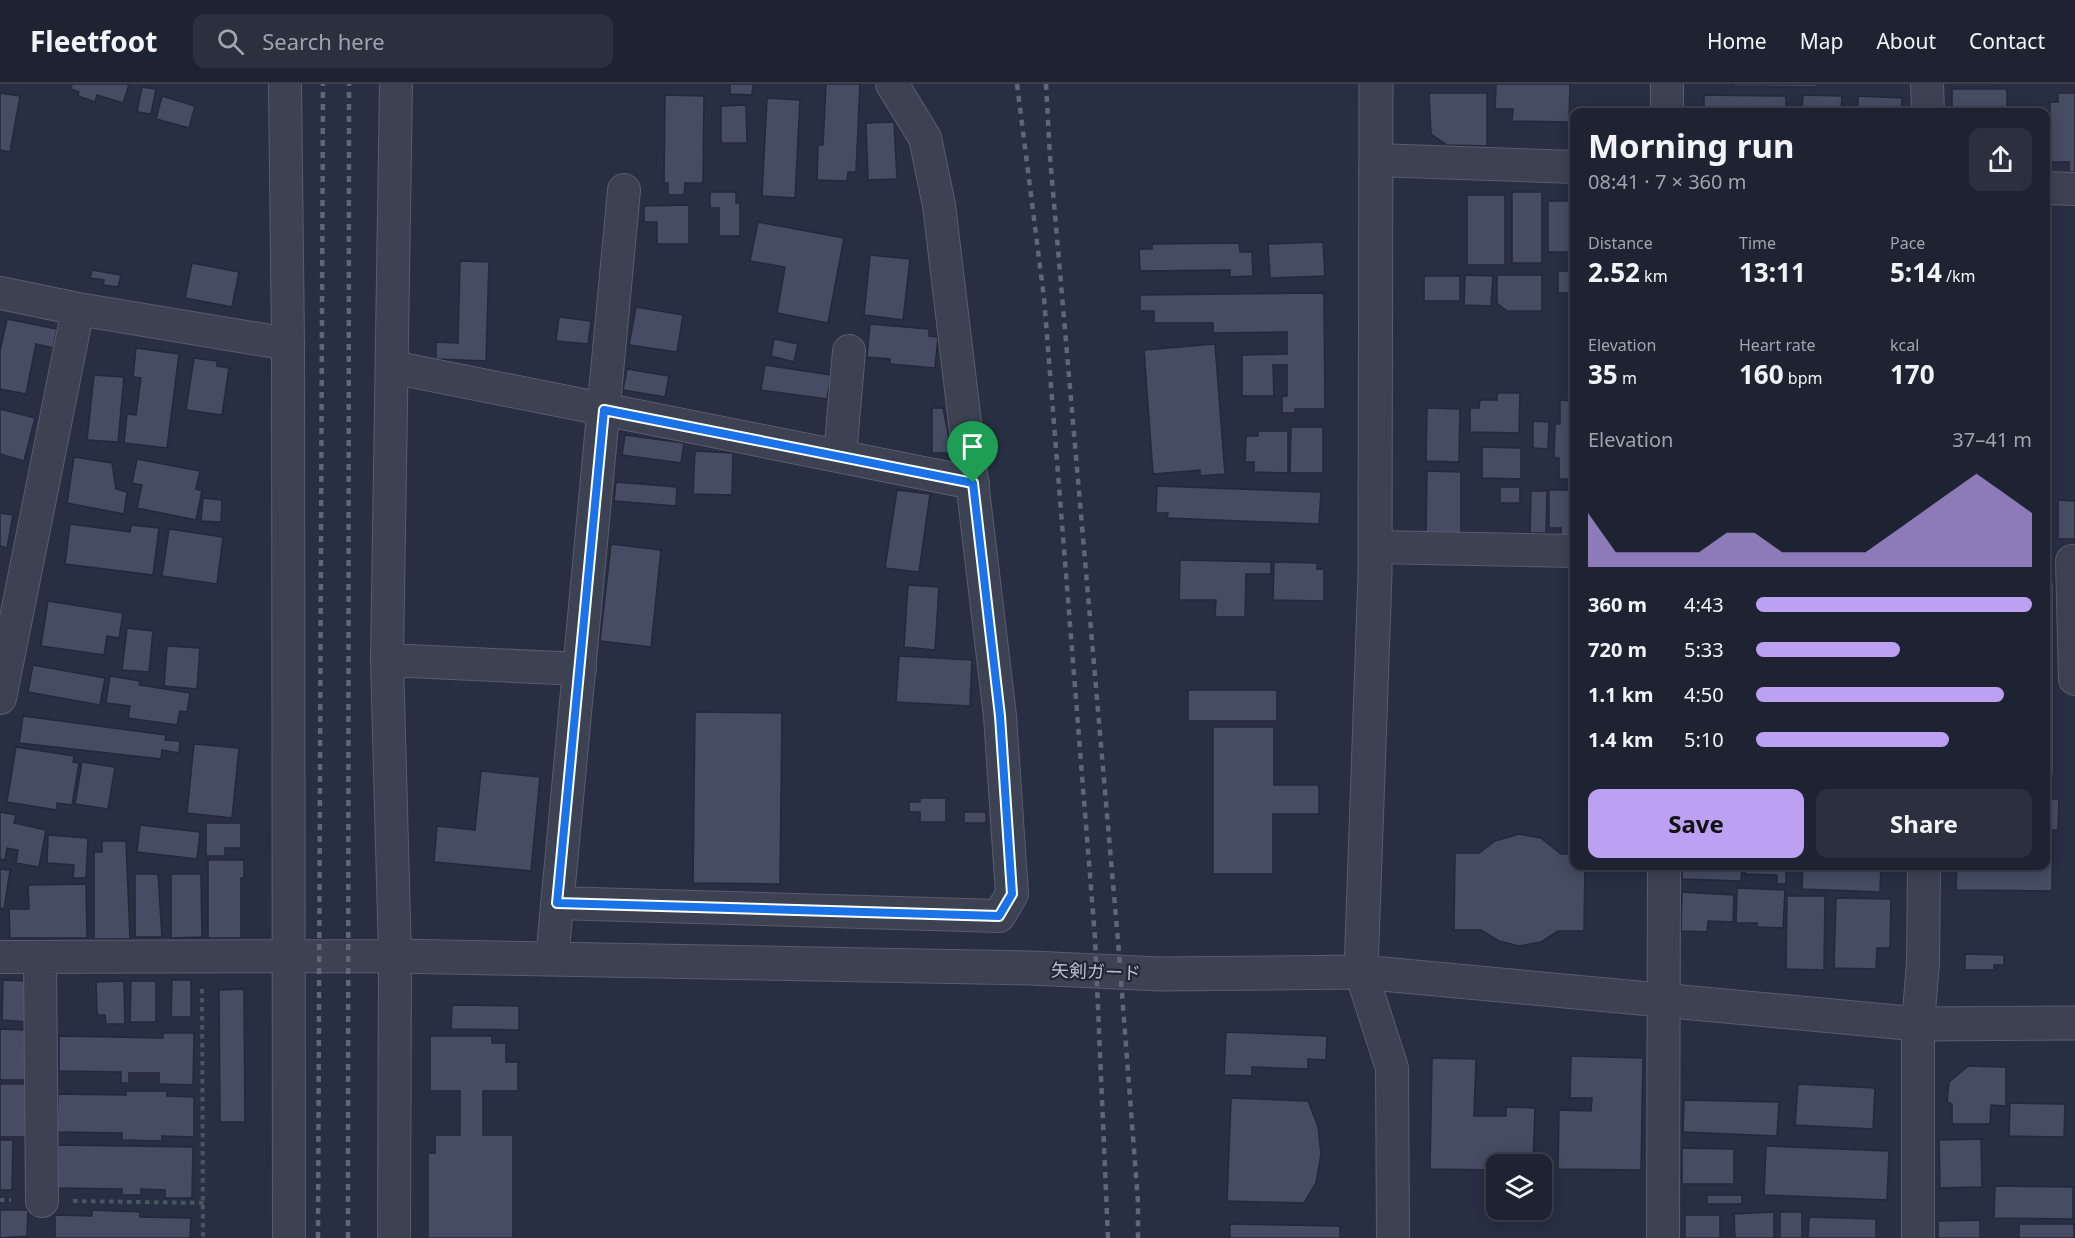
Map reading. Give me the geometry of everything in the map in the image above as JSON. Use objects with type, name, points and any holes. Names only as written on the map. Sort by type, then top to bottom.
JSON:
[{"type":"street","points":[[285,84],[288,344],[289,1238]]},
{"type":"street","points":[[394,1238],[395,956],[387,660],[396,84]]},
{"type":"street","points":[[557,903],[999,916],[1012,894],[1000,716],[939,205],[925,138],[891,84]]},
{"type":"street","points":[[1376,84],[1375,547],[1361,972],[1392,1068],[1393,1238]]},
{"type":"street","points":[[1667,84],[1667,108]]},
{"type":"street","points":[[1927,84],[1928,108]]},
{"type":"street","points":[[1376,160],[1570,167]]},
{"type":"street","points":[[2050,188],[2075,189]]},
{"type":"street","points":[[552,959],[624,190]]},
{"type":"street","points":[[0,293],[78,309],[288,344]]},
{"type":"street","points":[[0,698],[78,309]]},
{"type":"street","points":[[840,456],[849,351]]},
{"type":"street","points":[[392,367],[973,483]]},
{"type":"street","points":[[1375,547],[1570,551]]},
{"type":"street","points":[[2064,561],[2075,680]]},
{"type":"street","points":[[387,660],[580,669]]},
{"type":"street","points":[[1663,1238],[1664,870]]},
{"type":"street","points":[[1918,1238],[1918,1024],[1923,963],[1924,870]]},
{"type":"street","points":[[0,957],[395,956]]},
{"type":"street","name":"矢剣ガード","points":[[395,956],[1031,968],[1160,974],[1361,972],[1918,1024],[2075,1023]]},
{"type":"street","points":[[40,957],[42,1201]]},
{"type":"path","points":[[202,958],[203,1238]]},
{"type":"path","points":[[0,1200],[204,1203]]},
{"type":"building","points":[[72,84],[129,85],[123,103],[97,95],[95,102],[78,96],[79,92],[71,89]]},
{"type":"building","points":[[730,84],[753,84],[752,95],[730,94]]},
{"type":"building","points":[[826,84],[860,84],[856,172],[848,172],[847,181],[817,180],[818,145],[823,145]]},
{"type":"building","points":[[1496,84],[1570,84],[1569,122],[1512,121],[1513,109],[1495,109]]},
{"type":"building","points":[[1733,84],[1817,84],[1817,87],[1733,86]]},
{"type":"building","points":[[1951,84],[1994,84],[1994,86],[1951,86]]},
{"type":"building","points":[[142,87],[156,89],[151,114],[137,112]]},
{"type":"building","points":[[1952,89],[2007,89],[2007,108],[1952,108]]},
{"type":"building","points":[[0,93],[20,96],[10,152],[0,150]]},
{"type":"building","points":[[1429,93],[1487,93],[1487,146],[1447,145],[1431,134]]},
{"type":"building","points":[[2058,93],[2075,93],[2075,172],[2069,172],[2069,162],[2050,162],[2050,102],[2058,102]]},
{"type":"building","points":[[665,95],[704,96],[703,183],[685,183],[684,195],[668,195],[668,183],[664,183]]},
{"type":"building","points":[[1704,95],[1786,96],[1786,108],[1704,108]]},
{"type":"building","points":[[1803,95],[1842,96],[1841,108],[1802,108]]},
{"type":"building","points":[[162,96],[195,106],[189,128],[156,119]]},
{"type":"building","points":[[1858,96],[1902,98],[1901,108],[1858,108]]},
{"type":"building","points":[[767,98],[800,100],[795,198],[762,196]]},
{"type":"building","points":[[746,105],[747,143],[721,143],[721,106]]},
{"type":"building","points":[[894,122],[897,179],[868,180],[866,123]]},
{"type":"building","points":[[710,192],[736,192],[736,203],[740,203],[740,236],[719,236],[719,208],[710,208]]},
{"type":"building","points":[[1512,192],[1542,192],[1542,263],[1512,263]]},
{"type":"building","points":[[1467,195],[1505,195],[1505,265],[1467,265]]},
{"type":"building","points":[[1548,201],[1570,201],[1570,252],[1548,252]]},
{"type":"building","points":[[689,205],[689,244],[657,244],[657,222],[644,222],[644,206]]},
{"type":"building","points":[[758,222],[844,238],[828,323],[777,313],[785,267],[750,261]]},
{"type":"building","points":[[1323,242],[1325,276],[1270,278],[1268,244]]},
{"type":"building","points":[[1239,243],[1240,252],[1252,252],[1253,276],[1230,277],[1230,270],[1140,271],[1139,249],[1152,249],[1152,244]]},
{"type":"building","points":[[870,255],[910,259],[903,320],[864,315]]},
{"type":"building","points":[[460,261],[489,262],[486,361],[436,359],[436,342],[458,343]]},
{"type":"building","points":[[192,263],[239,272],[232,307],[185,298]]},
{"type":"building","points":[[92,270],[121,275],[118,287],[103,285],[104,280],[90,278]]},
{"type":"building","points":[[1558,271],[1570,271],[1570,293],[1558,293]]},
{"type":"building","points":[[1465,275],[1493,276],[1491,306],[1464,305]]},
{"type":"building","points":[[1497,275],[1542,275],[1542,311],[1507,311],[1497,303]]},
{"type":"building","points":[[1424,276],[1460,276],[1460,301],[1424,301]]},
{"type":"building","points":[[1324,293],[1325,409],[1295,409],[1295,413],[1282,413],[1282,396],[1287,396],[1287,365],[1273,365],[1274,396],[1242,396],[1242,355],[1287,354],[1287,332],[1213,333],[1213,323],[1154,323],[1154,311],[1140,311],[1140,295]]},
{"type":"building","points":[[636,307],[683,315],[677,352],[629,345]]},
{"type":"building","points":[[559,317],[591,321],[588,344],[556,341]]},
{"type":"building","points":[[7,319],[57,329],[53,348],[36,344],[26,394],[0,389],[0,351]]},
{"type":"building","points":[[870,324],[929,329],[929,336],[938,337],[935,368],[890,364],[890,359],[867,357]]},
{"type":"building","points":[[774,339],[798,344],[794,362],[771,356]]},
{"type":"building","points":[[1215,344],[1225,474],[1200,476],[1200,470],[1153,474],[1144,350]]},
{"type":"building","points":[[136,348],[179,354],[167,448],[124,443],[127,414],[136,415],[141,378],[133,377]]},
{"type":"building","points":[[194,358],[217,361],[217,366],[229,368],[222,415],[186,410]]},
{"type":"building","points":[[765,365],[831,375],[827,399],[761,390]]},
{"type":"building","points":[[627,369],[669,376],[665,397],[623,390]]},
{"type":"building","points":[[94,375],[124,377],[118,442],[87,440]]},
{"type":"building","points":[[1497,393],[1520,393],[1519,433],[1470,432],[1470,408],[1479,408],[1480,400],[1497,400]]},
{"type":"building","points":[[1560,400],[1570,401],[1570,479],[1559,479],[1559,458],[1554,458],[1555,424],[1560,424]]},
{"type":"building","points":[[932,408],[943,408],[952,453],[932,453]]},
{"type":"building","points":[[1427,408],[1460,409],[1459,462],[1426,461]]},
{"type":"building","points":[[0,409],[35,418],[24,461],[0,454]]},
{"type":"building","points":[[1533,421],[1549,422],[1548,449],[1533,448]]},
{"type":"building","points":[[1291,427],[1323,427],[1323,473],[1290,473]]},
{"type":"building","points":[[1258,431],[1288,431],[1288,473],[1254,472],[1254,462],[1245,462],[1246,436],[1258,436]]},
{"type":"building","points":[[625,435],[684,443],[681,463],[622,455]]},
{"type":"building","points":[[1482,447],[1521,448],[1521,479],[1482,478]]},
{"type":"building","points":[[695,451],[733,453],[732,495],[693,494]]},
{"type":"building","points":[[74,457],[112,463],[116,489],[127,492],[124,514],[67,503]]},
{"type":"building","points":[[137,459],[200,471],[196,489],[202,491],[196,520],[137,508],[142,485],[132,483]]},
{"type":"building","points":[[1427,471],[1461,472],[1461,533],[1426,532]]},
{"type":"building","points":[[616,482],[677,487],[676,506],[614,501]]},
{"type":"building","points":[[1157,486],[1321,492],[1319,524],[1167,518],[1168,513],[1156,513]]},
{"type":"building","points":[[1500,487],[1520,487],[1520,503],[1500,503]]},
{"type":"building","points":[[897,490],[930,494],[919,572],[885,568]]},
{"type":"building","points":[[1549,490],[1570,490],[1570,536],[1561,535],[1561,528],[1549,528]]},
{"type":"building","points":[[1531,491],[1547,491],[1546,533],[1530,533]]},
{"type":"building","points":[[203,498],[222,500],[221,522],[201,521]]},
{"type":"building","points":[[2058,500],[2075,501],[2075,539],[2058,539]]},
{"type":"building","points":[[0,513],[13,515],[7,548],[0,546]]},
{"type":"building","points":[[70,524],[130,532],[131,525],[159,528],[153,575],[65,564]]},
{"type":"building","points":[[169,529],[223,537],[217,584],[162,576]]},
{"type":"building","points":[[611,544],[661,550],[651,647],[600,641]]},
{"type":"building","points":[[1180,560],[1271,562],[1271,574],[1246,574],[1245,617],[1215,617],[1216,600],[1179,600]]},
{"type":"building","points":[[1274,562],[1317,563],[1317,569],[1324,569],[1324,601],[1273,600]]},
{"type":"building","points":[[2050,582],[2054,582],[2054,776],[2050,776]]},
{"type":"building","points":[[908,585],[939,587],[935,650],[904,647]]},
{"type":"building","points":[[48,601],[123,613],[119,638],[107,636],[104,655],[41,646]]},
{"type":"building","points":[[127,628],[153,631],[149,672],[122,670]]},
{"type":"building","points":[[167,646],[200,648],[197,689],[164,686]]},
{"type":"building","points":[[899,656],[972,660],[970,706],[896,702]]},
{"type":"building","points":[[33,665],[105,678],[100,705],[28,692]]},
{"type":"building","points":[[110,676],[140,681],[139,685],[190,693],[187,712],[180,711],[177,725],[128,718],[130,706],[106,703]]},
{"type":"building","points":[[1188,690],[1277,690],[1277,721],[1188,721]]},
{"type":"building","points":[[695,712],[782,713],[780,884],[693,883]]},
{"type":"building","points":[[23,716],[166,735],[165,740],[180,741],[179,753],[162,750],[161,759],[19,743]]},
{"type":"building","points":[[1213,727],[1274,727],[1274,785],[1319,785],[1319,814],[1273,814],[1273,874],[1213,874]]},
{"type":"building","points":[[194,744],[239,748],[232,818],[187,813]]},
{"type":"building","points":[[16,747],[74,756],[73,762],[79,763],[72,805],[57,803],[57,810],[7,802]]},
{"type":"building","points":[[82,762],[115,767],[108,809],[75,804]]},
{"type":"building","points":[[481,771],[540,777],[531,871],[434,862],[437,826],[475,830]]},
{"type":"building","points":[[920,798],[946,798],[946,822],[920,822],[920,812],[909,812],[909,802],[920,802]]},
{"type":"building","points":[[2050,799],[2059,799],[2058,830],[2053,830],[2052,891],[1956,890],[1957,870],[2050,870]]},
{"type":"building","points":[[0,812],[16,815],[14,823],[46,830],[39,867],[16,863],[18,850],[7,848],[5,860],[0,859]]},
{"type":"building","points":[[964,812],[986,812],[986,823],[964,823]]},
{"type":"building","points":[[206,823],[241,823],[241,848],[225,848],[225,856],[206,856]]},
{"type":"building","points":[[140,825],[200,832],[197,859],[137,852]]},
{"type":"building","points":[[1519,834],[1541,838],[1561,854],[1570,854],[1570,870],[1585,870],[1584,931],[1558,931],[1541,942],[1519,946],[1499,941],[1481,930],[1454,930],[1455,853],[1479,853],[1495,841]]},
{"type":"building","points":[[48,835],[88,838],[86,878],[73,878],[74,865],[47,863]]},
{"type":"building","points":[[102,841],[126,841],[130,939],[94,939],[94,852],[102,852]]},
{"type":"building","points":[[208,860],[244,860],[244,878],[241,878],[241,938],[208,938]]},
{"type":"building","points":[[0,869],[10,870],[4,909],[0,908]]},
{"type":"building","points":[[1682,870],[1742,870],[1741,881],[1682,879]]},
{"type":"building","points":[[1746,870],[1786,870],[1786,884],[1777,884],[1777,875],[1745,874]]},
{"type":"building","points":[[1803,870],[1881,870],[1880,892],[1802,889]]},
{"type":"building","points":[[135,874],[158,874],[162,937],[135,937]]},
{"type":"building","points":[[171,874],[201,874],[202,937],[171,938]]},
{"type":"building","points":[[86,884],[87,938],[10,938],[9,909],[29,909],[28,885]]},
{"type":"building","points":[[1737,888],[1785,890],[1783,928],[1757,927],[1757,923],[1736,923]]},
{"type":"building","points":[[1682,892],[1734,895],[1733,922],[1708,921],[1707,932],[1681,931]]},
{"type":"building","points":[[1787,896],[1825,896],[1824,970],[1786,969]]},
{"type":"building","points":[[1836,898],[1891,899],[1890,948],[1877,948],[1876,969],[1834,968]]},
{"type":"building","points":[[1965,954],[2004,955],[2004,965],[1994,965],[1994,970],[1965,970]]},
{"type":"building","points":[[3,980],[29,981],[28,1022],[2,1020]]},
{"type":"building","points":[[172,980],[191,980],[191,1017],[171,1017]]},
{"type":"building","points":[[124,981],[125,1024],[106,1024],[105,1015],[97,1015],[96,982]]},
{"type":"building","points":[[131,981],[156,981],[156,1022],[130,1022]]},
{"type":"building","points":[[244,989],[245,1122],[220,1122],[219,990]]},
{"type":"building","points":[[452,1005],[519,1006],[519,1030],[451,1029]]},
{"type":"building","points":[[0,1029],[29,1030],[28,1080],[0,1080]]},
{"type":"building","points":[[1226,1032],[1327,1036],[1326,1060],[1308,1059],[1308,1069],[1252,1067],[1252,1076],[1224,1075]]},
{"type":"building","points":[[163,1033],[194,1033],[193,1085],[159,1084],[159,1073],[129,1073],[129,1083],[121,1083],[121,1072],[59,1071],[59,1036],[163,1038]]},
{"type":"building","points":[[430,1036],[492,1036],[492,1043],[506,1043],[506,1062],[518,1062],[518,1091],[483,1091],[483,1135],[513,1135],[513,1238],[428,1238],[428,1153],[435,1153],[435,1135],[460,1135],[460,1091],[430,1091]]},
{"type":"building","points":[[1571,1056],[1643,1058],[1641,1170],[1558,1169],[1559,1110],[1591,1111],[1592,1098],[1570,1098]]},
{"type":"building","points":[[1432,1058],[1476,1059],[1474,1116],[1506,1116],[1506,1107],[1535,1108],[1533,1154],[1486,1154],[1486,1170],[1430,1169]]},
{"type":"building","points":[[1968,1066],[2006,1067],[2006,1106],[1991,1105],[1990,1124],[1952,1124],[1952,1104],[1947,1102],[1949,1082]]},
{"type":"building","points":[[0,1084],[31,1084],[31,1137],[0,1137]]},
{"type":"building","points":[[1798,1084],[1875,1088],[1873,1129],[1795,1125]]},
{"type":"building","points":[[126,1091],[167,1091],[167,1096],[194,1097],[194,1137],[162,1136],[162,1141],[122,1140],[122,1133],[57,1132],[58,1094],[126,1095]]},
{"type":"building","points":[[1231,1098],[1308,1101],[1318,1126],[1321,1154],[1316,1183],[1304,1203],[1227,1201]]},
{"type":"building","points":[[1684,1100],[1779,1102],[1777,1136],[1683,1132]]},
{"type":"building","points":[[2010,1103],[2065,1104],[2064,1137],[2009,1136]]},
{"type":"building","points":[[1981,1139],[1982,1187],[1940,1188],[1939,1140]]},
{"type":"building","points":[[0,1140],[13,1140],[12,1190],[0,1190]]},
{"type":"building","points":[[58,1145],[193,1147],[192,1198],[165,1198],[165,1190],[141,1189],[141,1195],[122,1195],[122,1189],[57,1188]]},
{"type":"building","points":[[1766,1146],[1889,1151],[1887,1200],[1764,1195]]},
{"type":"building","points":[[1682,1148],[1734,1149],[1734,1184],[1682,1184]]},
{"type":"building","points":[[1995,1186],[2073,1187],[2073,1219],[1994,1218]]},
{"type":"building","points":[[1707,1195],[1742,1195],[1742,1204],[1707,1204]]},
{"type":"building","points":[[0,1210],[28,1210],[27,1236],[0,1238]]},
{"type":"building","points":[[92,1210],[140,1212],[140,1217],[191,1218],[190,1238],[55,1238],[55,1215],[92,1216]]},
{"type":"building","points":[[1774,1212],[1774,1238],[1735,1238],[1734,1214]]},
{"type":"building","points":[[1780,1212],[1802,1212],[1802,1238],[1780,1238]]},
{"type":"building","points":[[1685,1215],[1720,1215],[1720,1238],[1685,1238]]},
{"type":"building","points":[[1809,1217],[1876,1219],[1876,1238],[1808,1238]]},
{"type":"building","points":[[1980,1220],[1980,1238],[1938,1238],[1938,1221]]},
{"type":"building","points":[[1230,1224],[1340,1226],[1340,1238],[1230,1238]]},
{"type":"building","points":[[2019,1224],[2074,1224],[2074,1238],[2019,1238]]},
{"type":"railway","points":[[318,1238],[323,84]]},
{"type":"railway","points":[[348,1238],[349,84]]},
{"type":"railway","points":[[1017,84],[1044,298],[1095,938],[1108,1238]]},
{"type":"railway","points":[[1046,84],[1050,157],[1118,941],[1138,1202],[1138,1238]]},
{"type":"route","points":[[604,410],[973,483],[1000,716],[1012,894],[999,916],[557,903],[604,410]]}]
